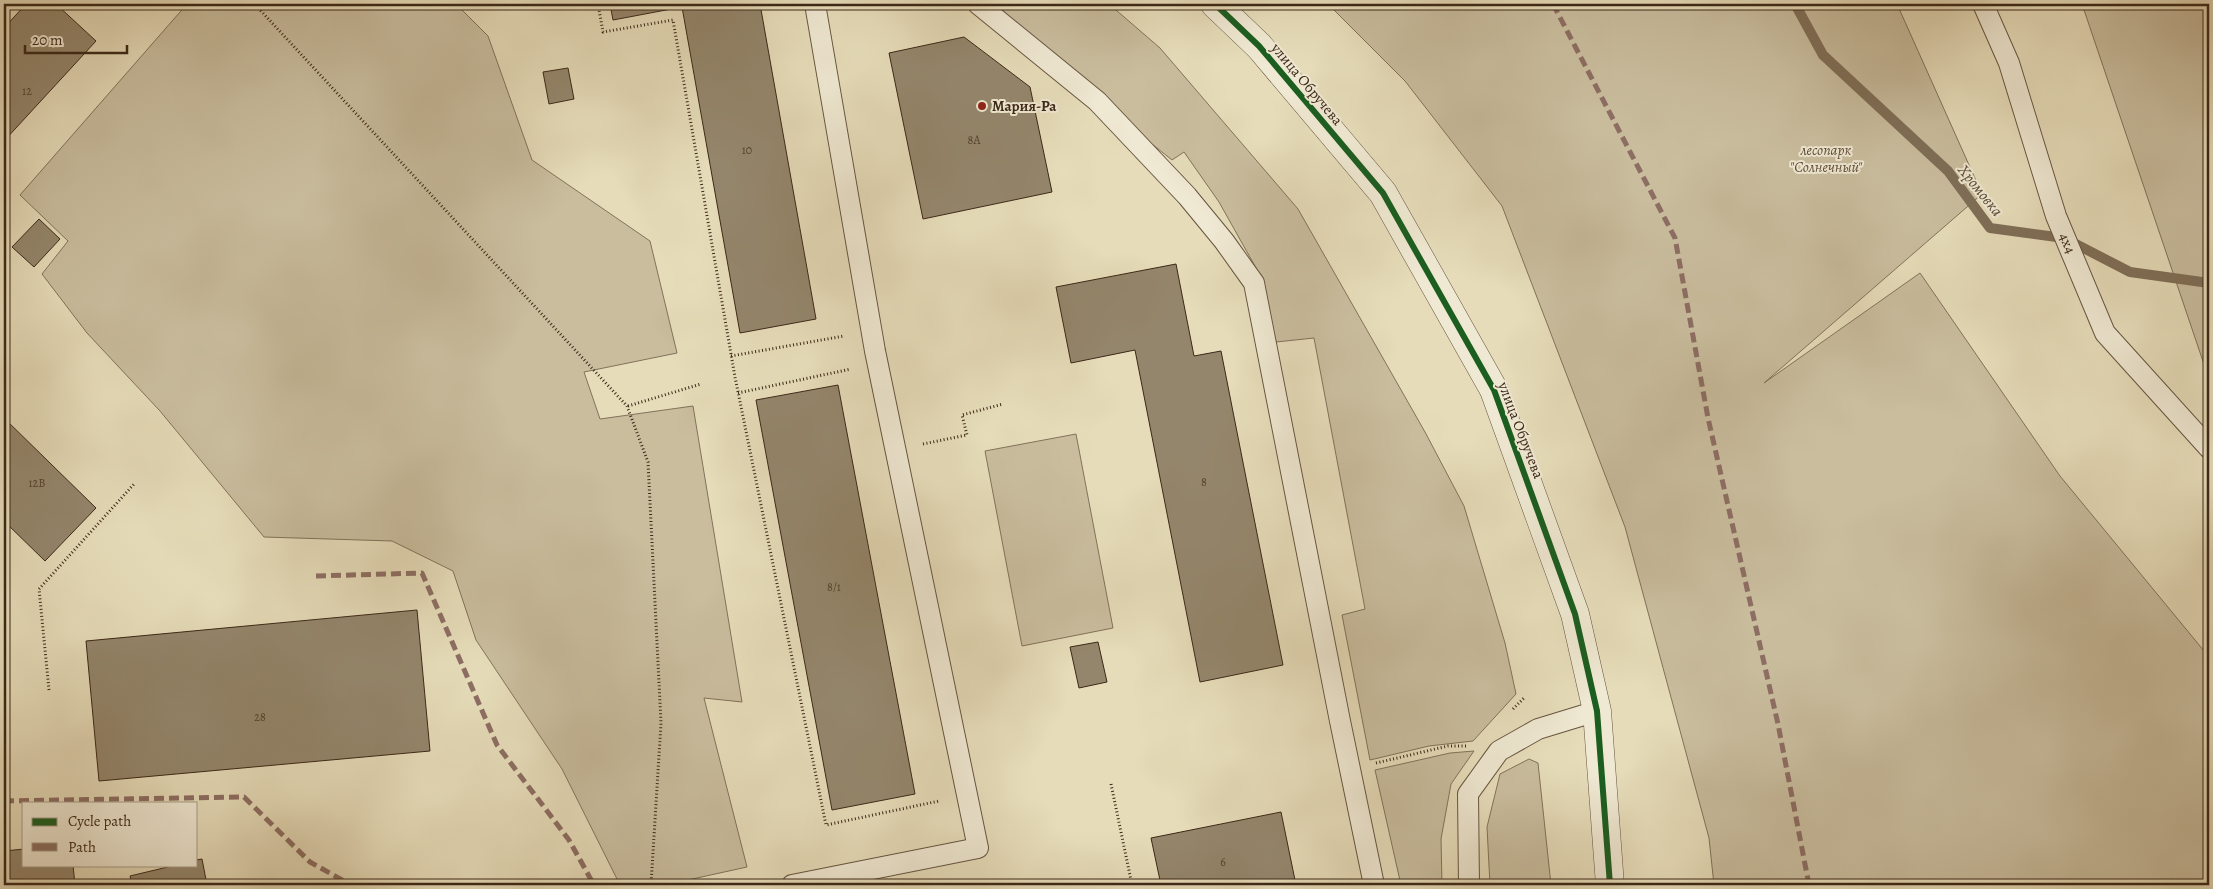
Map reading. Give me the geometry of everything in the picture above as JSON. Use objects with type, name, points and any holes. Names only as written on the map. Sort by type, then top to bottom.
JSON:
[{"type":"street","name":"улица Обручева","points":[[1215,4],[1259,46],[1383,193],[1494,390],[1575,614],[1597,710],[1610,885]]},
{"type":"lane","points":[[792,885],[978,848],[875,350],[815,4]]},
{"type":"lane","points":[[978,4],[1097,101],[1187,196],[1224,241],[1254,283],[1374,885]]},
{"type":"lane","name":"4x4","points":[[1983,4],[2009,64],[2056,216],[2105,333],[2209,448]]},
{"type":"lane","points":[[1469,885],[1468,794],[1499,751],[1538,729],[1597,710]]},
{"type":"path","points":[[258,4],[267,18],[627,406],[648,462],[661,723],[651,885]]},
{"type":"path","points":[[598,4],[603,32],[673,20],[738,393],[826,825],[940,802],[938,792]]},
{"type":"path","points":[[732,356],[850,335]]},
{"type":"path","points":[[738,393],[857,368]]},
{"type":"path","points":[[627,406],[701,384]]},
{"type":"path","points":[[896,450],[967,435],[962,415],[1003,404]]},
{"type":"path","points":[[49,690],[40,590],[134,483]]},
{"type":"path","points":[[1367,765],[1448,746]]},
{"type":"path","points":[[1111,784],[1132,885]]},
{"type":"green space","points":[[187,4],[456,4],[488,36],[532,160],[650,241],[677,353],[584,372],[600,419],[693,406],[742,702],[704,698],[747,867],[665,885],[620,885],[562,769],[476,640],[453,571],[392,541],[264,537],[160,411],[87,333],[42,274],[68,241],[20,195]]},
{"type":"green space","points":[[977,4],[1109,4],[1160,48],[1298,209],[1425,432],[1464,506],[1505,643],[1516,694],[1473,741],[1429,746],[1370,760],[1342,615],[1365,609],[1314,338],[1276,342],[1260,275],[1219,202],[1184,152],[1172,160]]},
{"type":"green space","name":"лесопарк \"Солнечный\"","points":[[1328,4],[1897,4],[1982,194],[1764,383],[1920,273],[2060,476],[2209,657],[2209,885],[1714,885],[1709,838],[1625,527],[1502,206],[1405,81]]},
{"type":"green space","points":[[2082,4],[2209,4],[2209,379]]},
{"type":"green space","points":[[1076,434],[1113,628],[1022,646],[985,451]]},
{"type":"green space","points":[[1474,751],[1451,784],[1441,839],[1442,885],[1401,885],[1375,770],[1450,753]]},
{"type":"green space","points":[[1529,759],[1538,763],[1551,885],[1490,885],[1487,827],[1500,774]]},
{"type":"building","points":[[26,4],[56,4],[96,41],[4,141],[4,28]]},
{"type":"building","points":[[610,4],[740,4],[740,8],[760,4],[816,319],[740,333],[682,7],[613,20]]},
{"type":"building","points":[[964,37],[1030,87],[1052,192],[923,219],[889,53]]},
{"type":"building","points":[[568,68],[574,99],[549,104],[543,72]]},
{"type":"building","points":[[39,219],[60,239],[34,267],[12,247]]},
{"type":"building","points":[[1176,264],[1194,356],[1221,351],[1283,665],[1200,682],[1135,350],[1071,363],[1056,287]]},
{"type":"building","points":[[838,385],[915,794],[832,810],[756,400]]},
{"type":"building","points":[[4,418],[96,508],[45,561],[4,521]]},
{"type":"building","points":[[417,610],[430,751],[99,781],[86,641]]},
{"type":"building","points":[[1098,642],[1107,682],[1079,688],[1070,647]]},
{"type":"building","points":[[1281,812],[1296,885],[1161,885],[1151,838]]},
{"type":"building","points":[[22,849],[22,866],[73,866],[75,885],[8,885],[4,851]]},
{"type":"building","points":[[202,859],[207,885],[132,885],[130,876],[172,866],[198,866],[198,860]]},
{"type":"waterway","name":"Хромовка","points":[[1795,4],[1823,55],[1948,171],[1990,228],[2064,238],[2130,272],[2209,283]]},
{"type":"marked path","points":[[1553,4],[1675,238],[1708,418],[1778,724],[1809,885]]},
{"type":"marked path","points":[[316,576],[422,573],[497,745],[569,840],[594,885]]},
{"type":"marked path","points":[[4,801],[244,797],[310,862],[351,885]]},
{"type":"cycle path","points":[[1215,4],[1259,46],[1383,193],[1494,390],[1575,614],[1597,711],[1610,885]]},
{"type":"place","name":"Мария-Ра","points":[[982,106]]}]
